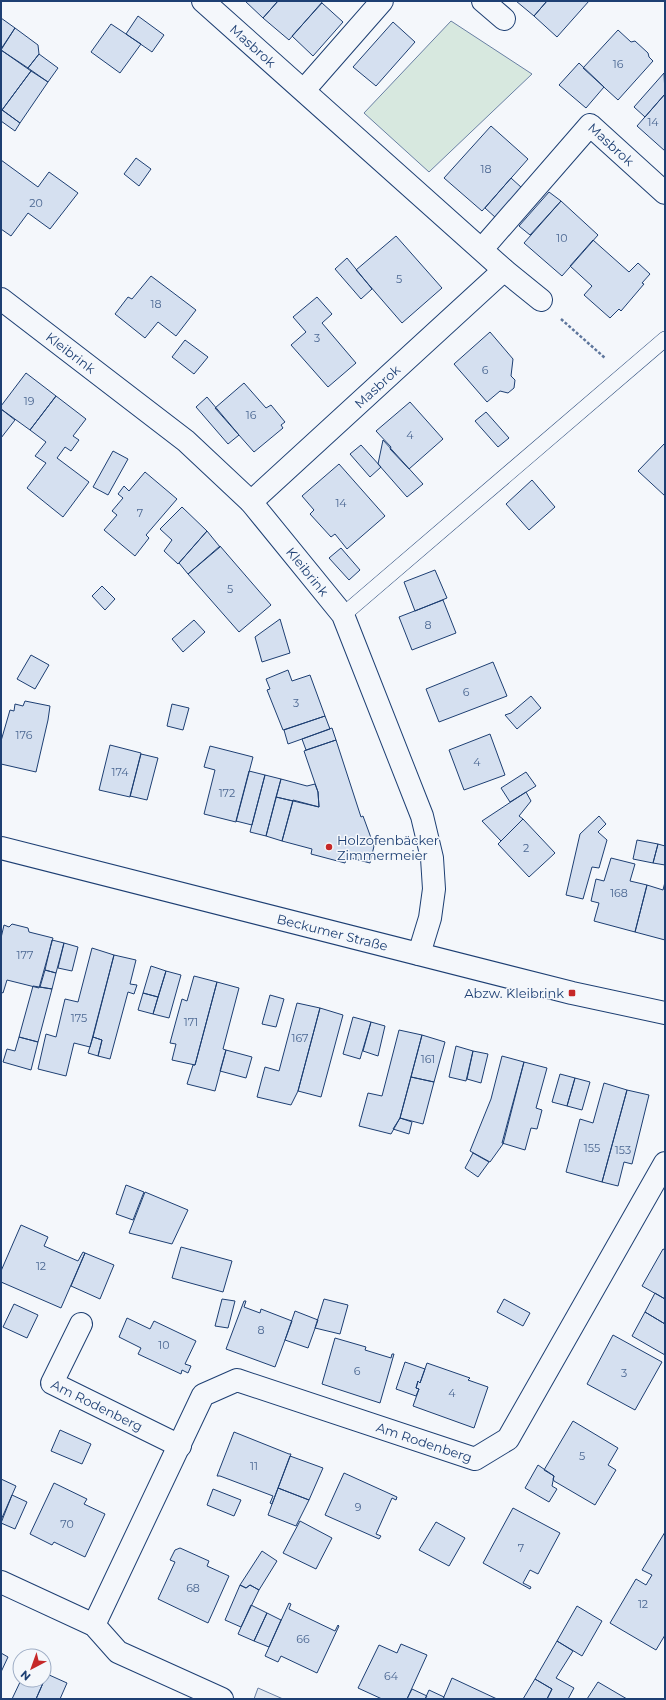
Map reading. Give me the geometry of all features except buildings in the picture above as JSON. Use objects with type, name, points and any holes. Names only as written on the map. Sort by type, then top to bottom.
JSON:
[{"type":"street","name":"Masbrok","points":[[203,1],[504,270],[541,300]]},
{"type":"street","points":[[304,90],[382,1]]},
{"type":"street","points":[[483,1],[504,18]]},
{"type":"street","name":"Masbrok","points":[[482,249],[590,125],[665,193]]},
{"type":"street","name":"Masbrok","points":[[251,502],[504,270]]},
{"type":"street","name":"Kleibrink","points":[[1,299],[186,441],[251,502],[343,615],[422,816],[432,858],[434,889],[430,918],[419,954]]},
{"type":"street","name":"Beckumer Straße","points":[[1,848],[572,993],[665,1013]]},
{"type":"street","name":"Am Rodenberg","points":[[94,1625],[203,1395],[237,1380],[475,1459],[508,1439],[665,1163]]},
{"type":"street","name":"Am Rodenberg","points":[[81,1324],[52,1383],[180,1446]]},
{"type":"street","points":[[1,1582],[94,1625],[118,1652],[222,1699]]},
{"type":"lane","points":[[343,615],[665,339]]},
{"type":"path","points":[[541,300],[624,375]]},
{"type":"shaded area","points":[[451,21],[532,74],[429,172],[364,113]]},
{"type":"shaded area","points":[[258,1688],[283,1699],[254,1699]]},
{"type":"place","name":"Holzofenbäcker Zimmermeier","points":[[329,847]]},
{"type":"place","name":"Abzw. Kleibrink","points":[[572,993]]}]
